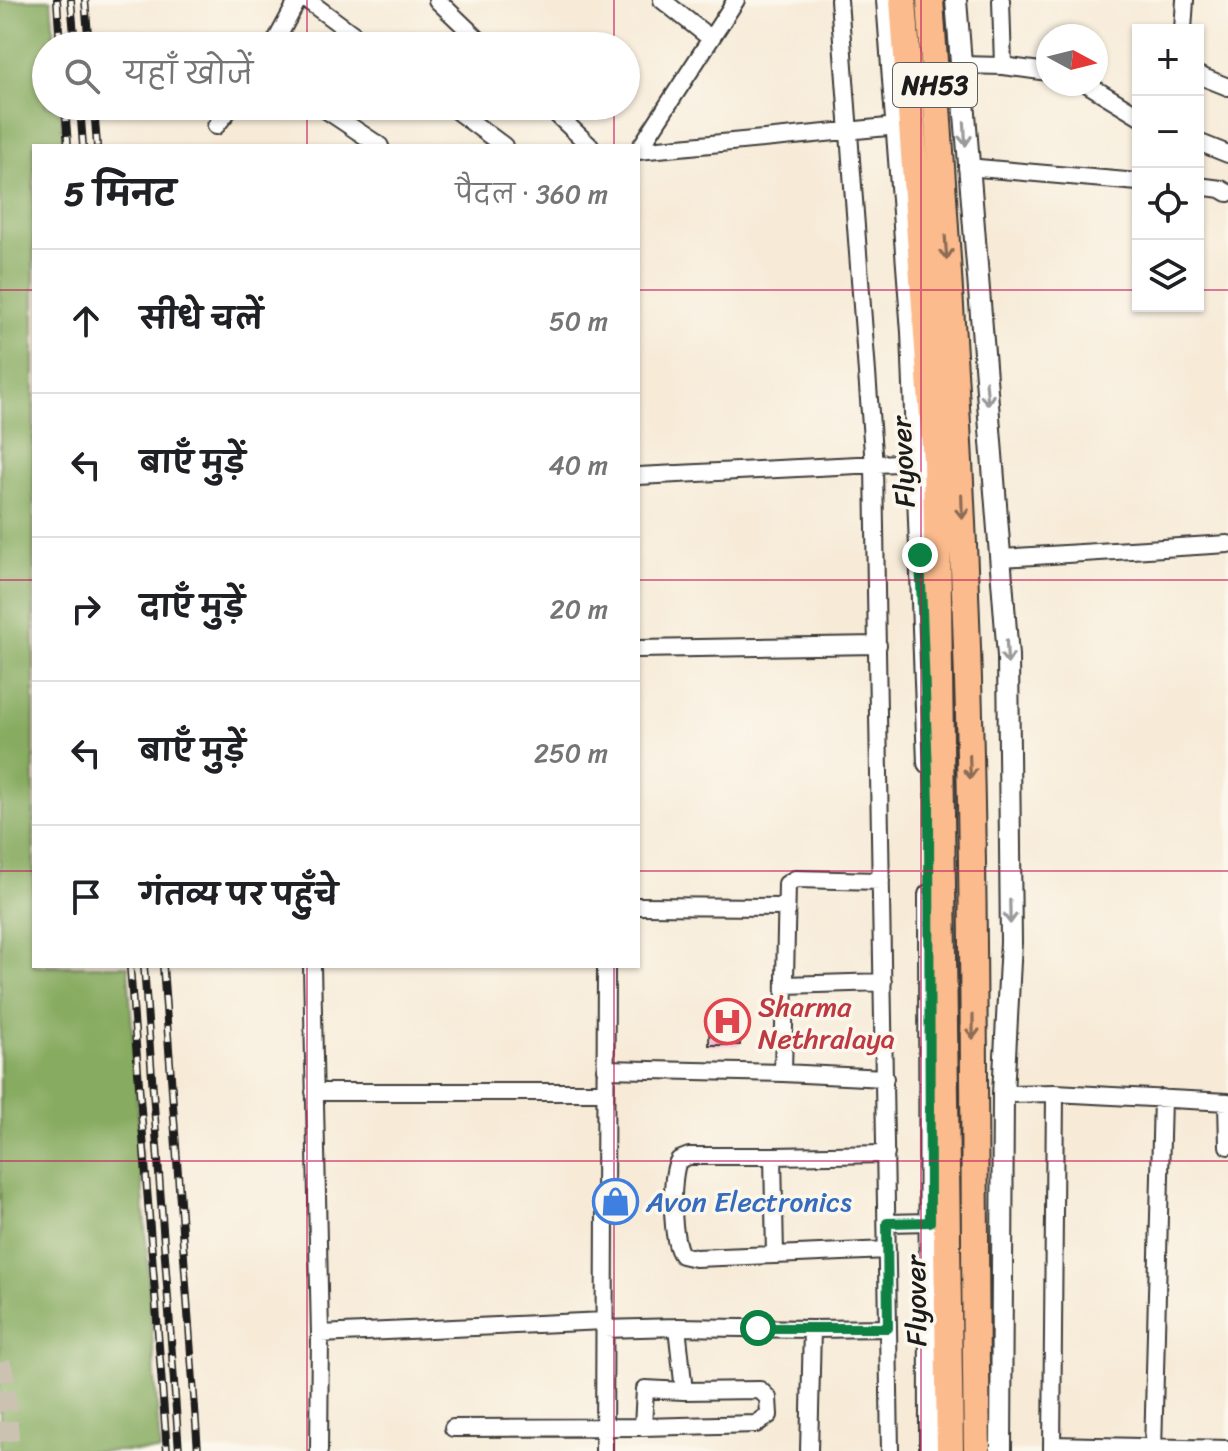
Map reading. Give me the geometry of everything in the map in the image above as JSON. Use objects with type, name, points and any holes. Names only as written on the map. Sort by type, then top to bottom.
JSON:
[{"type":"highway","name":"Flyover","points":[[903,0],[929,169],[961,470],[969,711],[977,1451]]},
{"type":"highway","name":"Flyover","points":[[930,0],[929,169],[950,1451]]},
{"type":"street","points":[[281,32],[298,0]]},
{"type":"street","points":[[307,0],[350,32]]},
{"type":"street","points":[[437,0],[470,32]]},
{"type":"street","points":[[662,0],[710,38]]},
{"type":"street","points":[[640,148],[736,0]]},
{"type":"street","points":[[839,0],[874,466],[890,1451]]},
{"type":"street","points":[[887,0],[912,332],[929,801],[930,1451]]},
{"type":"street","points":[[956,0],[1008,656],[1011,942],[1003,1094],[1001,1451]]},
{"type":"street","points":[[1001,0],[1003,66]]},
{"type":"street","points":[[1183,24],[1185,0]]},
{"type":"street","points":[[961,65],[1036,70]]},
{"type":"street","points":[[1204,77],[1228,87]]},
{"type":"street","points":[[1107,96],[1132,111]]},
{"type":"street","points":[[216,126],[221,120]]},
{"type":"street","points":[[341,120],[377,144]]},
{"type":"street","points":[[469,120],[501,144]]},
{"type":"street","points":[[563,120],[588,144]]},
{"type":"street","points":[[640,151],[898,126]]},
{"type":"street","points":[[1204,144],[1228,154]]},
{"type":"street","points":[[967,167],[1132,181]]},
{"type":"street","points":[[1204,187],[1228,193]]},
{"type":"street","points":[[640,476],[917,462]]},
{"type":"street","points":[[1001,558],[1228,544]]},
{"type":"street","points":[[640,649],[878,645]]},
{"type":"street","points":[[783,1073],[787,884],[795,879],[881,881]]},
{"type":"street","points":[[640,906],[786,907]]},
{"type":"street","points":[[312,968],[320,1334],[319,1451]]},
{"type":"street","points":[[604,1451],[606,968]]},
{"type":"street","points":[[785,985],[883,982]]},
{"type":"street","points":[[605,1069],[885,1078]]},
{"type":"street","points":[[314,1092],[605,1092]]},
{"type":"street","points":[[1003,1094],[1055,1093],[1228,1102],[1228,1146]]},
{"type":"street","points":[[1055,1093],[1052,1448],[1228,1449]]},
{"type":"street","points":[[1153,1449],[1162,1098]]},
{"type":"street","points":[[886,1154],[689,1156],[679,1160],[674,1173],[675,1242],[682,1255],[695,1258],[887,1250]]},
{"type":"street","points":[[773,1156],[775,1255]]},
{"type":"street","points":[[887,1223],[930,1222]]},
{"type":"street","points":[[320,1334],[604,1325],[888,1328]]},
{"type":"street","points":[[677,1327],[684,1391]]},
{"type":"street","points":[[809,1451],[812,1329]]},
{"type":"street","points":[[453,1428],[643,1427],[756,1424],[769,1415],[768,1398],[760,1390],[645,1389],[643,1427]]},
{"type":"green space","points":[[0,0],[51,0],[54,32],[32,32],[32,120],[61,120],[64,144],[32,144],[32,968],[128,968],[160,1451],[0,1451]]},
{"type":"building","points":[[710,1009],[741,1009],[740,1045],[709,1045]]},
{"type":"tunnel","points":[[0,1362],[4,1374],[10,1451]]},
{"type":"railway","points":[[57,0],[59,32]]},
{"type":"railway","points":[[71,0],[74,32]]},
{"type":"railway","points":[[85,0],[88,32]]},
{"type":"railway","points":[[66,120],[68,144]]},
{"type":"railway","points":[[81,120],[83,144]]},
{"type":"railway","points":[[95,120],[97,144]]},
{"type":"railway","points":[[130,968],[167,1451]]},
{"type":"railway","points":[[144,968],[179,1451]]},
{"type":"railway","points":[[163,968],[198,1451]]},
{"type":"place","name":"Sharma Nethralaya","points":[[727,1022]]},
{"type":"place","name":"Avon Electronics","points":[[615,1201]]},
{"type":"route","points":[[758,1328],[888,1328],[887,1223],[930,1222],[929,801],[920,555]]}]
